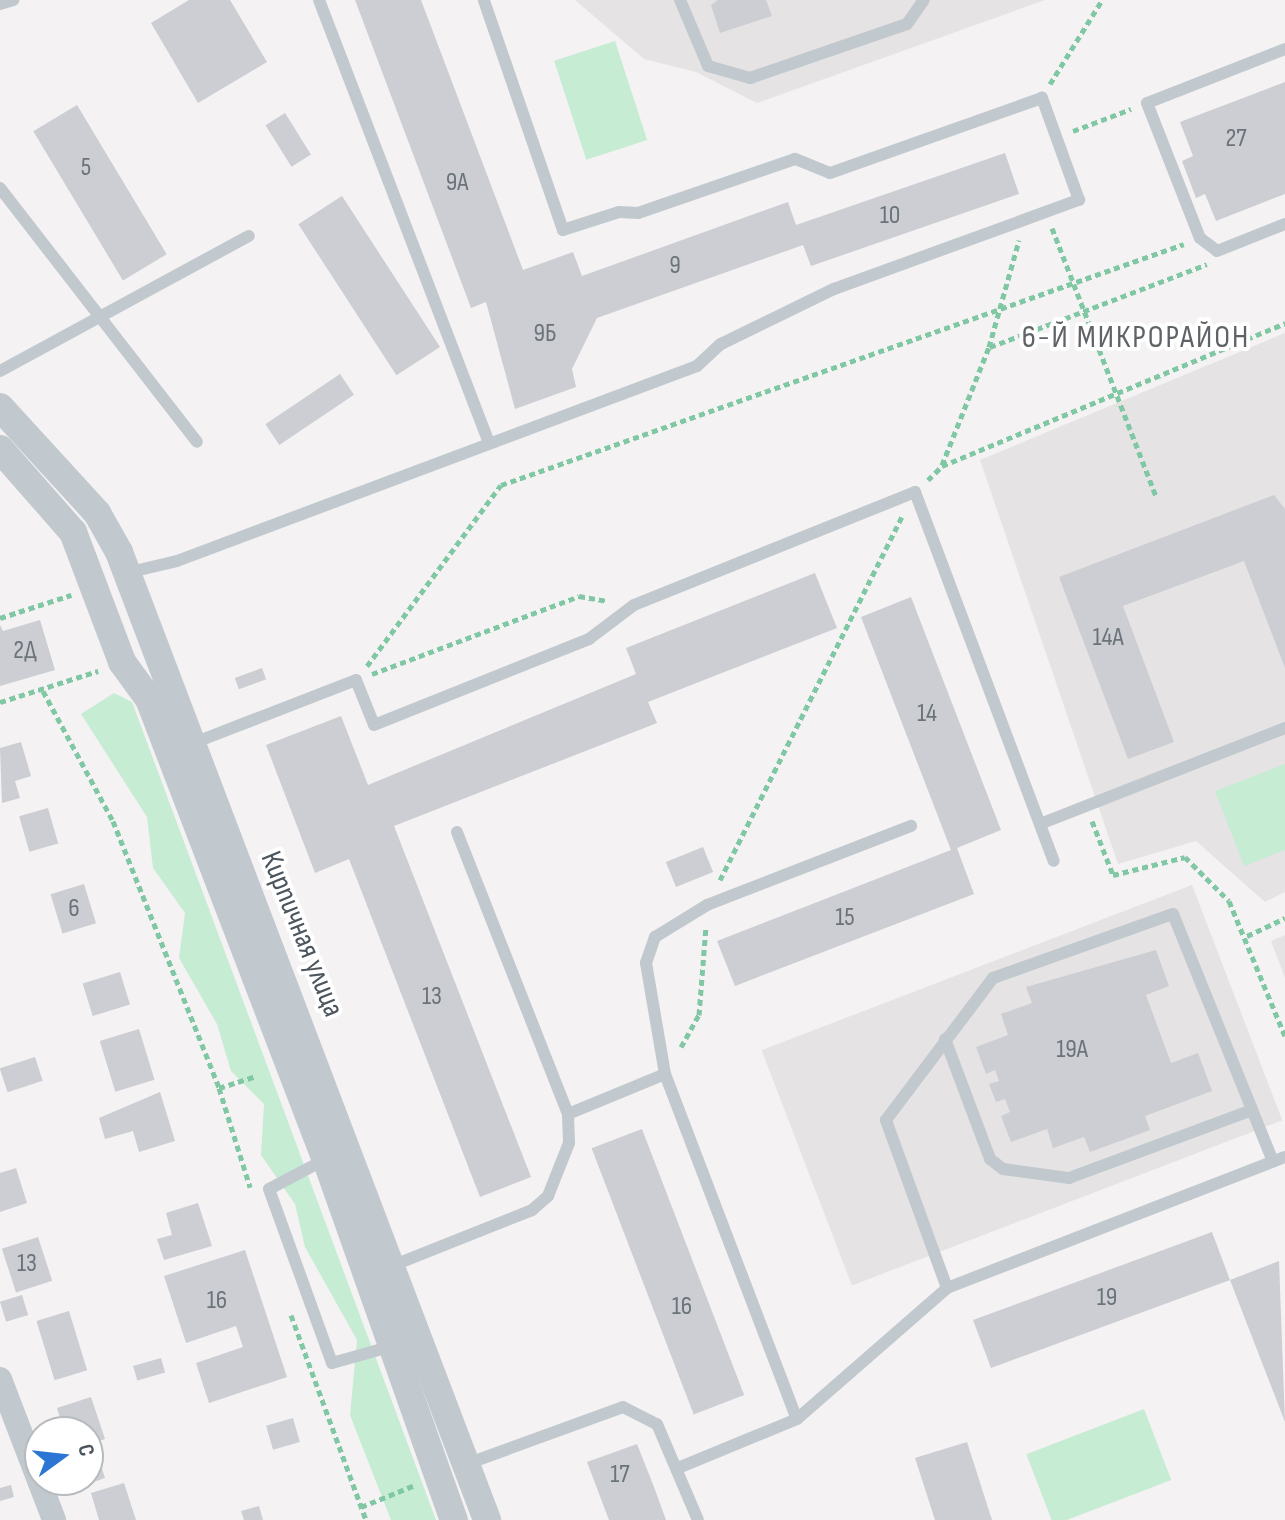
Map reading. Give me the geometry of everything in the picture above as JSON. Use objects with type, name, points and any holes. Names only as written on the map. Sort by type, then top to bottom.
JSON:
[{"type":"street","name":"Кирпичная улица","points":[[0,407],[97,513],[126,573],[179,750],[326,1159],[380,1271],[466,1464],[487,1520]]},
{"type":"street","name":"Кирпичная улица","points":[[0,449],[73,532],[98,586],[122,662],[149,699],[179,750],[380,1271],[393,1346],[454,1520]]},
{"type":"street","points":[[0,1379],[54,1520]]},
{"type":"lane","points":[[0,4],[13,0]]},
{"type":"lane","points":[[319,0],[489,442]]},
{"type":"lane","points":[[126,573],[177,561],[697,366],[721,344],[834,289],[1079,200],[1042,98],[830,173],[795,159],[638,213],[563,230],[484,0]]},
{"type":"lane","points":[[680,0],[696,52],[733,78],[770,72],[907,24],[924,0]]},
{"type":"lane","points":[[1285,49],[1147,103],[1200,238],[1217,251],[1285,224]]},
{"type":"lane","points":[[0,188],[197,442]]},
{"type":"lane","points":[[0,371],[100,320],[249,236]]},
{"type":"lane","points":[[179,750],[356,680],[374,725],[589,639],[634,605],[915,492],[1054,861]]},
{"type":"lane","points":[[1040,824],[1285,728]]},
{"type":"lane","points":[[797,1419],[665,1074],[646,963],[655,937],[707,905],[911,826]]},
{"type":"lane","points":[[380,1271],[532,1210],[559,1170],[568,1114],[457,832]]},
{"type":"lane","points":[[678,1468],[797,1419],[947,1288],[1279,1160],[1252,1110],[1173,914],[993,978],[886,1120],[947,1288]]},
{"type":"lane","points":[[945,1039],[990,1159],[1003,1169],[1069,1178],[1252,1110]]},
{"type":"lane","points":[[568,1114],[665,1074]]},
{"type":"lane","points":[[326,1159],[269,1189],[332,1363],[393,1346]]},
{"type":"lane","points":[[438,1475],[623,1407],[657,1424],[698,1520]]},
{"type":"path","points":[[1042,98],[1102,0]]},
{"type":"path","points":[[1056,137],[1147,103]]},
{"type":"path","points":[[1046,212],[1156,496]]},
{"type":"path","points":[[1024,221],[989,347],[942,466],[1285,323]]},
{"type":"path","points":[[356,680],[501,485],[1200,238]]},
{"type":"path","points":[[989,347],[1202,272],[1217,251]]},
{"type":"path","points":[[665,1074],[699,1015],[707,905],[915,492]]},
{"type":"path","points":[[0,618],[98,586]]},
{"type":"path","points":[[356,680],[579,596],[634,605]]},
{"type":"path","points":[[0,702],[43,691],[105,668]]},
{"type":"path","points":[[43,691],[113,821],[219,1088],[255,1201]]},
{"type":"path","points":[[1085,805],[1113,875],[1185,857],[1229,901],[1247,936],[1285,1036]]},
{"type":"path","points":[[1247,936],[1285,918]]},
{"type":"path","points":[[219,1088],[255,1076]]},
{"type":"path","points":[[288,1308],[366,1520]]},
{"type":"path","points":[[361,1507],[438,1475]]},
{"type":"shaded area","points":[[575,0],[1045,0],[757,103],[696,72],[644,59]]},
{"type":"shaded area","points":[[1285,333],[1285,892],[1265,902],[1196,841],[1118,864],[980,460]]},
{"type":"shaded area","points":[[1192,885],[1282,1120],[852,1285],[762,1050]]},
{"type":"shaded area","points":[[1285,935],[1285,978],[1271,941]]},
{"type":"green space","points":[[615,41],[647,140],[586,160],[554,61]]},
{"type":"green space","points":[[114,693],[132,702],[436,1520],[391,1520],[350,1415],[357,1340],[305,1247],[295,1204],[261,1155],[264,1104],[231,1071],[217,1024],[179,958],[185,913],[153,868],[147,817],[81,714]]},
{"type":"green space","points":[[1285,764],[1285,850],[1244,866],[1215,791]]},
{"type":"green space","points":[[1144,1409],[1171,1480],[1067,1520],[1052,1520],[1026,1454]]},
{"type":"building","points":[[189,0],[230,0],[267,62],[198,103],[151,23]]},
{"type":"building","points":[[355,0],[421,0],[523,270],[573,252],[582,276],[788,202],[796,225],[1005,153],[1019,194],[811,266],[803,245],[597,318],[572,369],[576,387],[515,409],[486,302],[471,308]]},
{"type":"building","points":[[718,0],[766,0],[772,16],[720,33],[711,5]]},
{"type":"building","points":[[1285,82],[1285,194],[1216,221],[1205,194],[1196,198],[1182,161],[1193,156],[1180,122]]},
{"type":"building","points":[[77,105],[167,254],[123,280],[33,131]]},
{"type":"building","points":[[285,113],[311,155],[291,167],[265,125]]},
{"type":"building","points":[[342,196],[440,347],[396,375],[298,224]]},
{"type":"building","points":[[340,374],[354,395],[279,445],[265,424]]},
{"type":"building","points":[[1274,495],[1285,509],[1285,668],[1244,561],[1123,606],[1174,742],[1128,759],[1059,577]]},
{"type":"building","points":[[815,573],[837,628],[648,702],[657,723],[394,826],[531,1177],[480,1197],[349,859],[315,873],[266,745],[341,716],[368,785],[636,674],[626,648]]},
{"type":"building","points":[[911,597],[1001,830],[957,848],[974,894],[735,986],[717,941],[951,850],[861,617]]},
{"type":"building","points":[[40,620],[55,670],[0,686],[0,625],[3,631]]},
{"type":"building","points":[[262,668],[266,679],[239,689],[235,678]]},
{"type":"building","points":[[21,742],[31,776],[15,781],[20,798],[2,803],[0,748]]},
{"type":"building","points":[[48,808],[58,844],[29,852],[19,816]]},
{"type":"building","points":[[703,847],[713,872],[676,887],[666,862]]},
{"type":"building","points":[[84,884],[96,923],[63,933],[51,894]]},
{"type":"building","points":[[1156,950],[1169,986],[1146,995],[1171,1063],[1198,1053],[1212,1091],[1145,1116],[1150,1130],[1090,1152],[1084,1137],[1053,1148],[1047,1129],[1011,1142],[1001,1116],[1010,1112],[1005,1099],[996,1102],[989,1084],[999,1081],[995,1070],[986,1074],[976,1047],[1008,1035],[1001,1014],[1032,1003],[1026,987]]},
{"type":"building","points":[[120,972],[130,1005],[93,1016],[83,983]]},
{"type":"building","points":[[139,1029],[154,1080],[115,1092],[100,1041]]},
{"type":"building","points":[[35,1057],[43,1081],[8,1092],[0,1068]]},
{"type":"building","points":[[160,1092],[175,1141],[139,1152],[133,1131],[105,1139],[99,1118]]},
{"type":"building","points":[[642,1129],[744,1395],[694,1414],[592,1148]]},
{"type":"building","points":[[16,1168],[27,1203],[0,1212],[0,1173]]},
{"type":"building","points":[[198,1203],[212,1246],[164,1260],[157,1239],[172,1235],[166,1213]]},
{"type":"building","points":[[1212,1232],[1230,1280],[991,1368],[973,1320]]},
{"type":"building","points":[[38,1237],[52,1281],[16,1292],[2,1249]]},
{"type":"building","points":[[245,1250],[287,1377],[209,1403],[196,1363],[243,1347],[236,1326],[186,1343],[164,1276]]},
{"type":"building","points":[[1279,1261],[1285,1422],[1230,1280]]},
{"type":"building","points":[[22,1295],[28,1315],[6,1322],[0,1302]]},
{"type":"building","points":[[69,1311],[87,1370],[55,1380],[36,1321]]},
{"type":"building","points":[[161,1358],[165,1372],[137,1380],[133,1366]]},
{"type":"building","points":[[91,1397],[97,1416],[59,1416],[57,1408]]},
{"type":"building","points":[[293,1418],[300,1442],[273,1450],[266,1426]]},
{"type":"building","points":[[967,1442],[992,1520],[935,1520],[915,1458]]},
{"type":"building","points":[[637,1444],[666,1520],[609,1520],[587,1462]]},
{"type":"building","points":[[124,1483],[136,1520],[99,1520],[92,1496],[104,1496],[104,1489]]},
{"type":"building","points":[[11,1485],[14,1497],[0,1501],[0,1488]]},
{"type":"building","points":[[259,1506],[263,1520],[244,1520],[241,1511]]},
{"type":"district","name":"6-Й МИКРОРАЙОН","points":[[1136,338]]}]
